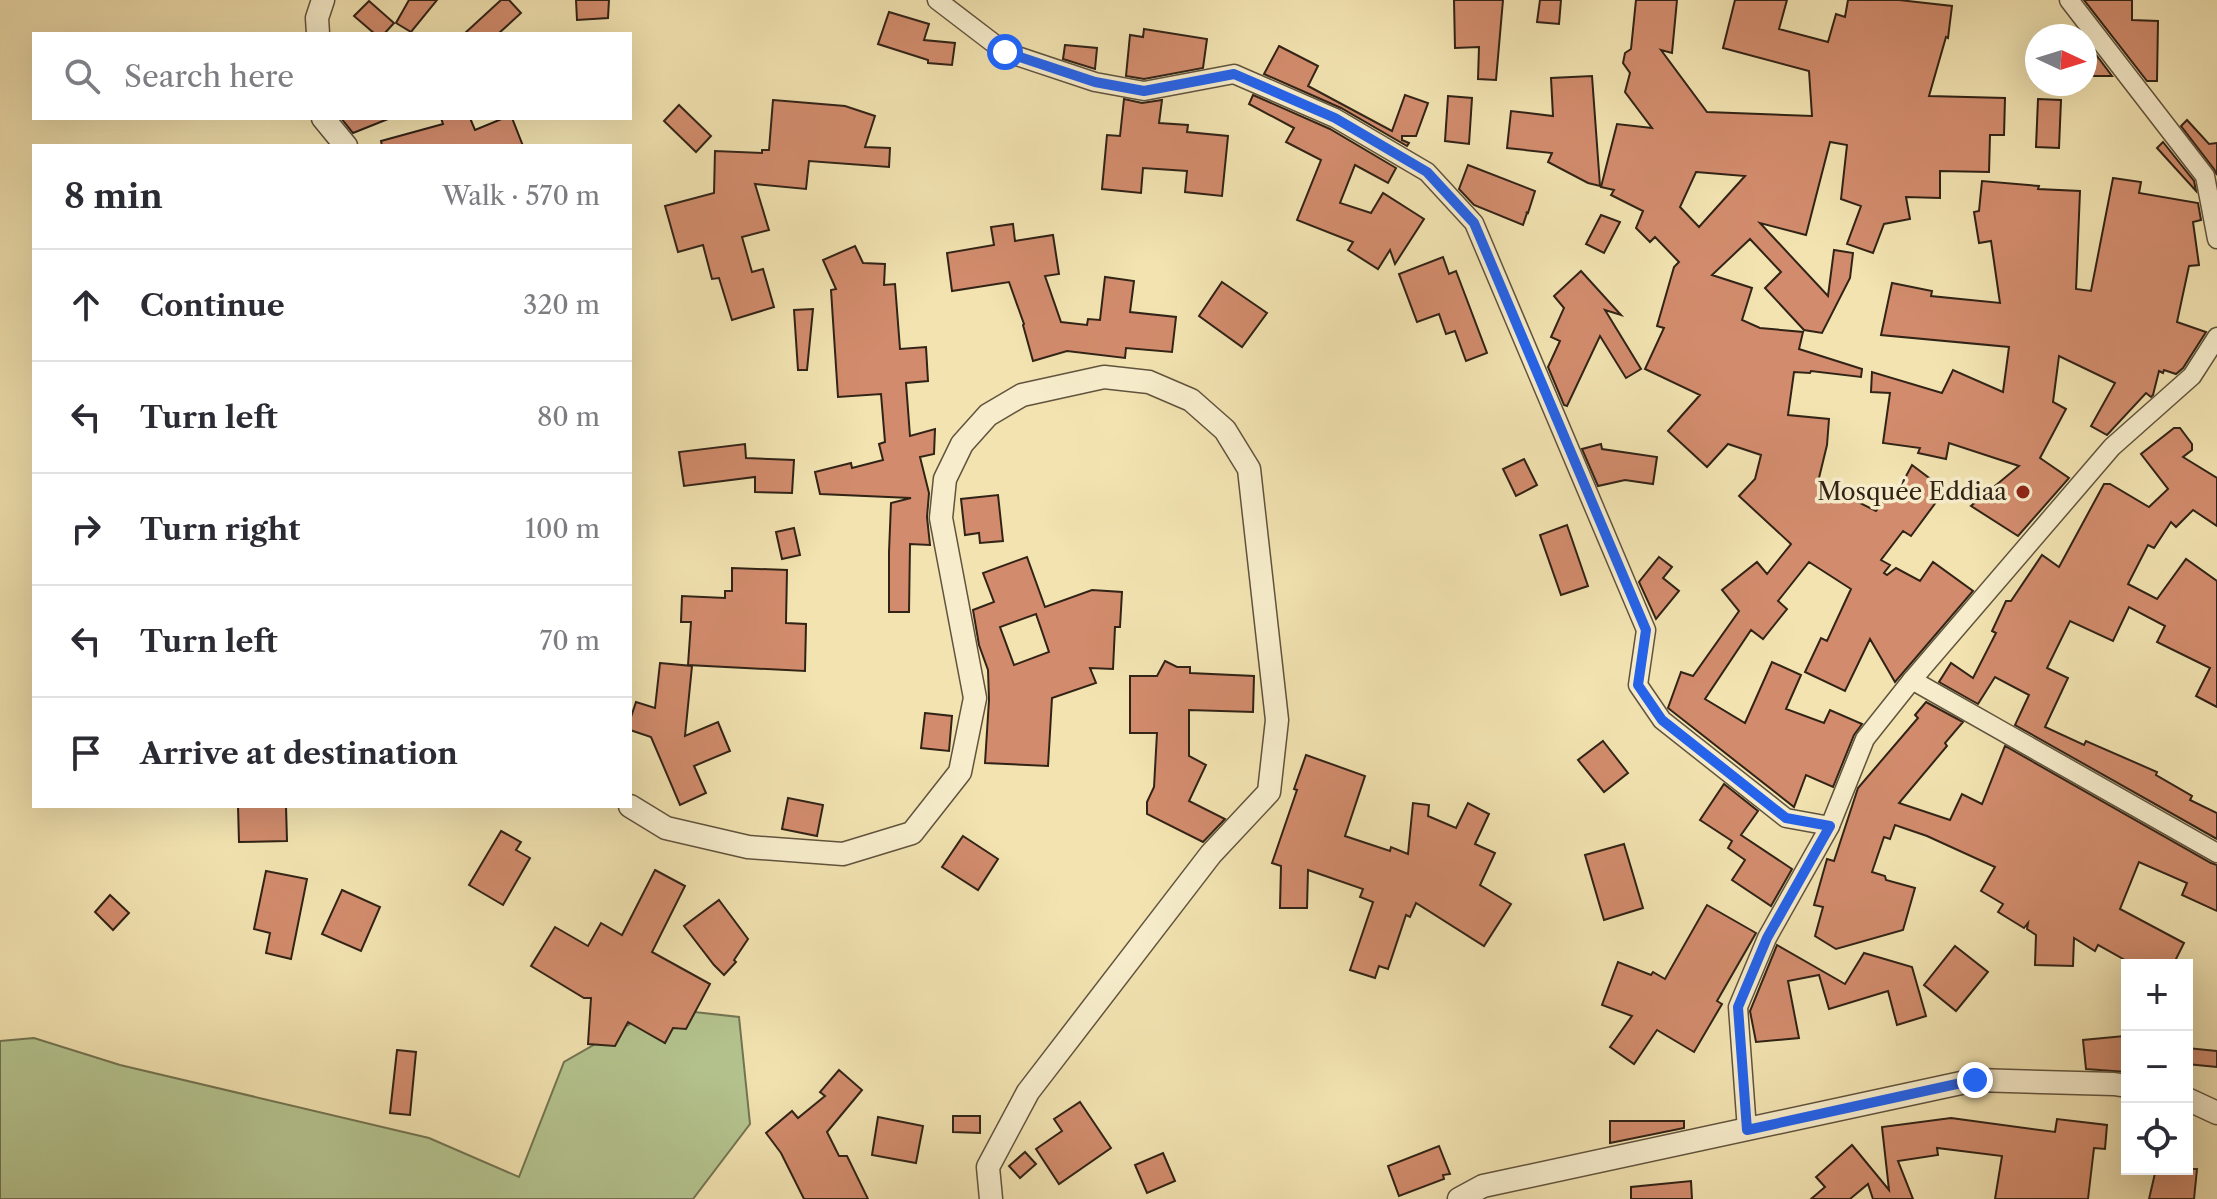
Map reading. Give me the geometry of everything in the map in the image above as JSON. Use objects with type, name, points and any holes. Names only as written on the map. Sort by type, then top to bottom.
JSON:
[{"type":"street","points":[[319,17],[333,0]]},
{"type":"street","points":[[937,0],[1005,52],[1095,82],[1144,91],[1234,74],[1335,118],[1427,172],[1474,223],[1646,630],[1638,685],[1662,720],[1786,818],[1830,826]]},
{"type":"street","points":[[2069,0],[2205,176],[2217,239]]},
{"type":"street","points":[[325,120],[344,144]]},
{"type":"street","points":[[1747,1130],[1738,1007],[1767,938],[1830,826],[1865,739],[2112,447],[2192,376],[2217,337]]},
{"type":"street","points":[[632,807],[666,828],[748,847],[843,854],[912,833],[960,772],[975,698],[941,518],[945,479],[962,444],[988,415],[1022,395],[1104,377],[1149,382],[1191,400],[1225,430],[1249,469],[1277,720],[1269,792],[1211,854],[1028,1092],[988,1167],[991,1199]]},
{"type":"street","points":[[1912,680],[2217,853]]},
{"type":"street","points":[[1459,1199],[1483,1186],[1975,1080],[2121,1085]]},
{"type":"street","points":[[2193,1102],[2217,1113]]},
{"type":"green space","points":[[658,1008],[739,1017],[750,1124],[693,1199],[0,1199],[0,1041],[34,1038],[120,1065],[429,1138],[519,1177],[564,1062]]},
{"type":"building","points":[[409,0],[437,0],[411,32],[396,23]]},
{"type":"building","points":[[501,0],[509,0],[521,13],[500,32],[466,32]]},
{"type":"building","points":[[576,0],[609,0],[608,18],[577,20]]},
{"type":"building","points":[[1454,0],[1503,0],[1496,80],[1478,79],[1479,47],[1455,48]]},
{"type":"building","points":[[1540,0],[1561,0],[1559,24],[1537,22]]},
{"type":"building","points":[[1636,0],[1677,0],[1672,53],[1661,50],[1707,112],[1812,116],[1809,71],[1723,48],[1735,0],[1787,0],[1779,29],[1828,42],[1836,14],[1845,17],[1848,0],[1899,0],[1952,6],[1948,38],[1929,96],[2005,98],[2004,135],[1990,135],[1989,172],[1940,171],[1940,198],[1906,197],[1910,219],[1884,224],[1873,253],[1847,244],[1861,206],[1841,199],[1847,145],[1830,142],[1806,235],[1760,223],[1828,296],[1834,250],[1853,253],[1850,278],[1822,333],[1804,330],[1765,288],[1781,272],[1750,239],[1712,275],[1752,288],[1742,320],[1760,328],[1803,332],[1799,349],[1862,369],[1861,377],[1794,372],[1788,415],[1829,419],[1827,445],[1818,482],[1876,511],[1894,487],[1898,491],[1912,465],[1945,490],[1911,536],[1903,531],[1881,560],[1890,565],[1884,573],[1887,575],[1896,568],[1920,581],[1933,562],[1973,591],[1895,682],[1870,639],[1845,691],[1805,672],[1821,638],[1827,641],[1851,589],[1809,562],[1778,601],[1787,609],[1763,639],[1751,630],[1705,699],[1745,723],[1772,662],[1801,675],[1786,709],[1824,723],[1830,710],[1862,724],[1854,735],[1833,787],[1806,775],[1794,807],[1668,708],[1681,672],[1693,676],[1739,611],[1722,590],[1757,562],[1767,574],[1791,544],[1739,496],[1755,479],[1761,455],[1728,444],[1707,467],[1668,431],[1700,395],[1645,369],[1664,328],[1657,326],[1674,267],[1679,262],[1655,237],[1650,242],[1636,228],[1643,211],[1611,195],[1614,190],[1601,187],[1617,124],[1652,128],[1625,92],[1630,73],[1623,63],[1625,53],[1631,49]],"holes":[[[1696,172],[1745,176],[1699,227],[1680,207]]]},
{"type":"building","points":[[2084,0],[2132,0],[2132,20],[2158,21],[2157,81],[2147,81]]},
{"type":"building","points":[[369,1],[394,23],[386,32],[373,32],[354,16]]},
{"type":"building","points":[[889,12],[929,24],[924,40],[955,43],[952,65],[928,63],[928,60],[878,44]]},
{"type":"building","points":[[1144,29],[1207,39],[1203,68],[1144,79],[1126,76],[1130,35],[1143,37]]},
{"type":"building","points":[[1065,45],[1097,48],[1095,69],[1063,59]]},
{"type":"building","points":[[1279,46],[1318,66],[1308,86],[1392,131],[1405,95],[1428,103],[1416,136],[1402,136],[1402,140],[1409,143],[1407,146],[1341,108],[1264,74]]},
{"type":"building","points":[[2097,56],[2112,76],[2097,76]]},
{"type":"building","points":[[1592,76],[1600,186],[1548,162],[1552,153],[1507,148],[1511,111],[1553,116],[1551,78]]},
{"type":"building","points":[[1253,95],[1330,129],[1396,168],[1388,183],[1355,165],[1340,203],[1371,213],[1383,193],[1424,219],[1395,264],[1390,250],[1378,269],[1348,250],[1353,242],[1297,220],[1321,160],[1286,142],[1294,128],[1249,104]]},
{"type":"building","points":[[1448,96],[1472,98],[1469,144],[1445,141]]},
{"type":"building","points":[[1124,99],[1142,103],[1162,100],[1159,123],[1188,125],[1187,132],[1228,136],[1222,196],[1185,192],[1187,171],[1143,168],[1141,193],[1102,189],[1107,135],[1120,136]]},
{"type":"building","points":[[2038,99],[2061,100],[2059,148],[2036,147]]},
{"type":"building","points":[[773,100],[845,106],[875,116],[865,147],[890,148],[889,167],[809,161],[806,189],[755,184],[769,230],[742,237],[752,272],[763,269],[774,307],[732,320],[719,278],[712,279],[703,245],[678,252],[665,206],[714,193],[715,151],[762,153],[762,150],[769,150]]},
{"type":"building","points":[[679,105],[711,136],[696,152],[664,121]]},
{"type":"building","points":[[343,120],[386,120],[353,133]]},
{"type":"building","points":[[442,120],[471,120],[475,130],[499,120],[513,120],[522,144],[382,144],[381,141],[443,124]]},
{"type":"building","points":[[2187,120],[2209,144],[2217,143],[2217,175],[2181,126]]},
{"type":"building","points":[[2163,142],[2194,181],[2196,191],[2157,148]]},
{"type":"building","points":[[1468,165],[1535,191],[1523,225],[1474,205],[1459,189]]},
{"type":"building","points":[[2113,178],[2141,182],[2139,193],[2198,203],[2201,220],[2193,222],[2199,265],[2189,266],[2177,322],[2206,332],[2183,368],[2176,374],[2159,371],[2153,395],[2151,397],[2146,393],[2107,435],[2091,426],[2115,383],[2059,356],[2053,402],[2066,409],[2040,458],[2069,478],[2018,536],[1971,506],[2019,466],[1949,443],[1946,459],[1918,453],[1920,448],[1883,443],[1890,393],[1871,392],[1872,372],[1942,393],[1953,370],[2003,392],[2009,347],[1881,335],[1892,283],[1932,291],[1931,296],[2000,303],[1991,241],[1979,243],[1974,212],[1979,211],[1982,181],[2080,191],[2076,289],[2091,291]]},
{"type":"building","points":[[1601,215],[1620,222],[1604,253],[1586,244]]},
{"type":"building","points":[[1013,224],[1015,241],[1053,235],[1059,274],[1045,276],[1061,322],[1087,325],[1088,319],[1100,320],[1105,277],[1134,281],[1130,312],[1176,317],[1172,352],[1126,348],[1125,358],[1067,351],[1033,361],[1009,282],[952,291],[947,253],[994,245],[991,227]]},
{"type":"building","points":[[855,246],[863,263],[885,264],[884,285],[895,284],[900,349],[926,347],[928,381],[906,383],[910,436],[935,429],[934,454],[920,457],[929,493],[927,517],[930,545],[910,544],[909,612],[889,612],[889,552],[891,503],[911,498],[820,494],[815,472],[851,463],[852,468],[883,460],[879,444],[885,442],[881,394],[838,397],[831,290],[836,289],[823,260]]},
{"type":"building","points":[[1443,257],[1449,274],[1456,271],[1487,353],[1466,361],[1455,331],[1446,334],[1439,314],[1417,322],[1399,274]]},
{"type":"building","points":[[1581,271],[1621,315],[1605,310],[1641,369],[1626,378],[1600,336],[1567,406],[1548,367],[1560,341],[1551,337],[1564,308],[1554,296]]},
{"type":"building","points":[[1222,282],[1267,313],[1242,347],[1199,316]]},
{"type":"building","points":[[813,309],[807,370],[798,370],[794,310]]},
{"type":"building","points":[[2174,428],[2180,428],[2192,444],[2192,450],[2183,457],[2217,478],[2217,526],[2193,510],[2176,527],[2171,522],[2154,548],[2148,545],[2128,584],[2157,599],[2186,559],[2217,581],[2217,707],[2196,696],[2210,668],[2157,642],[2165,626],[2129,607],[2113,641],[2070,621],[2047,668],[2068,678],[2045,727],[2157,772],[2156,775],[2192,796],[2190,800],[2217,813],[2217,839],[2015,725],[2029,695],[1995,677],[1978,704],[1939,682],[1951,663],[1973,678],[1996,633],[1992,631],[2006,601],[2011,601],[2042,555],[2059,567],[2104,484],[2110,484],[2149,507],[2168,489],[2141,454]]},
{"type":"building","points":[[745,444],[746,458],[794,460],[792,493],[755,492],[755,477],[684,486],[679,452]]},
{"type":"building","points":[[1601,444],[1602,449],[1657,457],[1653,484],[1625,480],[1598,486],[1582,449]]},
{"type":"building","points":[[1524,459],[1537,485],[1516,496],[1503,469]]},
{"type":"building","points":[[998,495],[1003,541],[980,543],[979,533],[965,535],[961,499]]},
{"type":"building","points":[[1567,525],[1588,586],[1561,595],[1540,535]]},
{"type":"building","points":[[794,528],[800,555],[782,559],[776,532]]},
{"type":"building","points":[[1027,557],[1045,607],[1092,590],[1122,592],[1120,627],[1115,627],[1113,669],[1090,668],[1096,683],[1052,698],[1048,766],[985,763],[988,670],[979,645],[973,610],[994,602],[983,573]],"holes":[[[1036,614],[1049,652],[1014,665],[1000,627]]]},
{"type":"building","points":[[1659,557],[1672,567],[1663,578],[1679,591],[1656,619],[1639,582]]},
{"type":"building","points":[[732,568],[787,570],[786,623],[806,624],[805,671],[688,665],[691,622],[681,622],[682,596],[725,598],[725,591],[732,591]]},
{"type":"building","points":[[1165,661],[1177,667],[1190,667],[1190,673],[1254,676],[1253,712],[1189,710],[1189,756],[1206,765],[1189,801],[1225,819],[1203,842],[1147,814],[1147,802],[1154,787],[1157,733],[1130,733],[1130,676],[1157,676]]},
{"type":"building","points":[[660,663],[692,666],[685,736],[718,722],[730,751],[694,766],[706,793],[680,805],[651,737],[632,731],[636,702],[655,708]]},
{"type":"building","points":[[1926,702],[1963,722],[1899,803],[1950,820],[1962,794],[1982,804],[2005,746],[2217,865],[2217,911],[2182,895],[2187,883],[2139,862],[2120,909],[2184,943],[2176,959],[2123,959],[2098,945],[2095,951],[2074,938],[2073,966],[2035,965],[2036,935],[2027,929],[2028,923],[2024,928],[1998,912],[2003,904],[1981,891],[1995,867],[1895,825],[1890,839],[1884,837],[1872,872],[1885,876],[1886,880],[1915,888],[1903,930],[1836,949],[1815,936],[1823,907],[1814,905],[1827,859],[1834,861],[1858,788],[1918,718],[1915,715]]},
{"type":"building","points":[[925,713],[952,716],[949,751],[921,748]]},
{"type":"building","points":[[1603,741],[1628,773],[1604,792],[1578,760]]},
{"type":"building","points":[[1306,755],[1365,776],[1345,836],[1390,851],[1391,847],[1408,854],[1413,803],[1429,805],[1428,816],[1456,828],[1468,803],[1489,814],[1475,844],[1495,853],[1480,885],[1511,904],[1484,946],[1416,903],[1410,917],[1406,915],[1388,969],[1379,966],[1375,978],[1350,970],[1373,902],[1360,897],[1363,889],[1308,870],[1307,908],[1280,908],[1281,866],[1272,863]]},
{"type":"building","points":[[1724,784],[1758,811],[1741,835],[1792,869],[1771,906],[1732,880],[1745,860],[1728,848],[1732,841],[1700,820]]},
{"type":"building","points":[[788,798],[823,805],[817,836],[782,829]]},
{"type":"building","points":[[238,808],[286,808],[287,841],[239,842]]},
{"type":"building","points":[[501,831],[521,842],[516,850],[530,858],[503,905],[469,885]]},
{"type":"building","points":[[963,836],[998,859],[978,890],[942,867]]},
{"type":"building","points":[[1624,844],[1643,908],[1604,920],[1585,855]]},
{"type":"building","points":[[655,870],[685,886],[652,952],[710,984],[686,1029],[673,1028],[665,1043],[628,1022],[615,1046],[588,1044],[591,998],[584,998],[531,966],[555,927],[588,946],[601,923],[622,935]]},
{"type":"building","points":[[266,871],[307,879],[291,959],[266,953],[270,933],[254,929]]},
{"type":"building","points":[[342,890],[380,907],[361,951],[322,934]]},
{"type":"building","points":[[110,895],[129,913],[113,930],[95,912]]},
{"type":"building","points":[[719,900],[748,939],[734,960],[736,962],[724,975],[684,926]]},
{"type":"building","points":[[1707,905],[1756,933],[1717,1001],[1722,1004],[1694,1052],[1657,1030],[1634,1064],[1610,1047],[1632,1016],[1602,1005],[1618,962],[1651,975],[1653,972],[1665,979]]},
{"type":"building","points":[[1777,945],[1845,984],[1864,953],[1912,967],[1926,1016],[1897,1025],[1888,991],[1829,1009],[1819,975],[1788,981],[1799,1038],[1756,1042],[1750,1011]]},
{"type":"building","points":[[1955,946],[1988,972],[1956,1011],[1924,985]]},
{"type":"building","points":[[2121,1036],[2121,1072],[2086,1069],[2083,1040]]},
{"type":"building","points":[[2193,1049],[2217,1051],[2217,1067],[2193,1065]]},
{"type":"building","points":[[397,1050],[416,1052],[410,1115],[390,1113]]},
{"type":"building","points":[[839,1070],[862,1090],[827,1132],[839,1156],[847,1156],[868,1199],[804,1199],[781,1153],[766,1133],[792,1111],[798,1118],[825,1096],[820,1092]]},
{"type":"building","points":[[1080,1102],[1111,1148],[1059,1184],[1036,1149],[1062,1131],[1054,1119]]},
{"type":"building","points":[[953,1116],[980,1116],[980,1133],[953,1132]]},
{"type":"building","points":[[878,1117],[923,1126],[916,1163],[872,1155]]},
{"type":"building","points":[[1951,1118],[2055,1132],[2057,1119],[2107,1125],[2105,1149],[2094,1148],[2088,1199],[1995,1199],[2002,1156],[1937,1148],[1938,1155],[1898,1161],[1913,1199],[1873,1199],[1868,1184],[1850,1199],[1811,1199],[1825,1187],[1816,1177],[1852,1145],[1889,1190],[1882,1127]]},
{"type":"building","points":[[1610,1121],[1684,1121],[1684,1128],[1610,1143]]},
{"type":"building","points":[[1439,1146],[1450,1174],[1399,1196],[1388,1166]]},
{"type":"building","points":[[1025,1152],[1036,1164],[1020,1178],[1009,1166]]},
{"type":"building","points":[[1163,1153],[1175,1181],[1147,1193],[1135,1165]]},
{"type":"building","points":[[2193,1169],[2197,1169],[2194,1199],[2149,1199],[2155,1175],[2193,1175]]},
{"type":"building","points":[[1691,1181],[1692,1199],[1631,1199],[1631,1187]]},
{"type":"place","name":"Mosquée Eddiaa","points":[[2023,492]]},
{"type":"route","points":[[1005,52],[1095,82],[1144,91],[1234,74],[1335,118],[1427,172],[1474,223],[1646,630],[1638,685],[1662,720],[1786,818],[1830,826],[1767,938],[1738,1007],[1747,1130],[1975,1080]]}]
